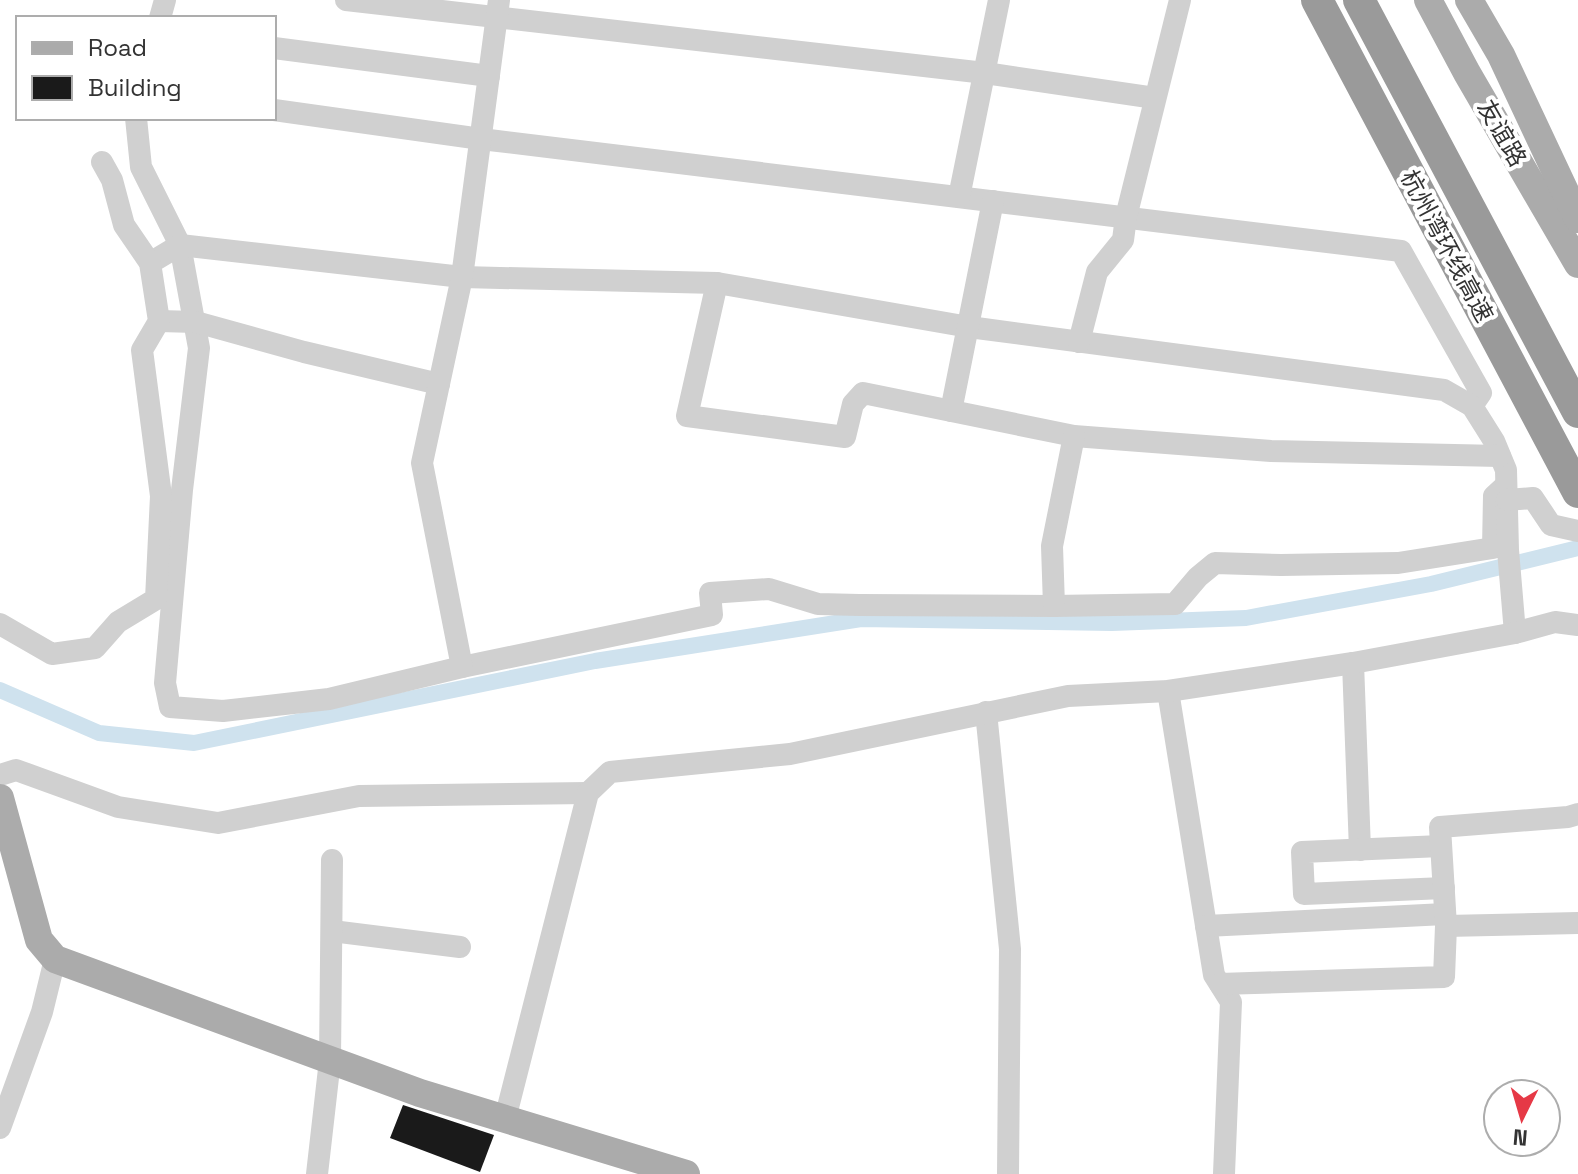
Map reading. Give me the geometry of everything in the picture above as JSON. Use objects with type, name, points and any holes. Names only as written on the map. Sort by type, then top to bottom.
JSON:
[{"type":"highway","name":"杭州湾环线高速","points":[[1317,0],[1578,492]]},
{"type":"highway","name":"杭州湾环线高速","points":[[1359,0],[1578,412]]},
{"type":"main road","name":"友谊路","points":[[1428,0],[1578,264]]},
{"type":"main road","name":"友谊路","points":[[1469,0],[1501,55],[1578,219]]},
{"type":"main road","points":[[0,798],[39,940],[55,959],[420,1093],[686,1174]]},
{"type":"street","points":[[346,0],[498,9],[1155,98]]},
{"type":"street","points":[[959,197],[999,0]]},
{"type":"street","points":[[1079,342],[1097,272],[1123,240],[1180,0]]},
{"type":"street","points":[[462,667],[422,463],[462,277],[498,9]]},
{"type":"street","points":[[276,48],[489,76]]},
{"type":"street","points":[[276,110],[481,139],[1401,251],[1481,393],[1472,406]]},
{"type":"street","points":[[136,120],[141,167],[166,253],[178,322],[199,348],[182,490],[165,683],[170,707],[223,711],[329,699],[462,667],[712,615],[710,593],[769,589],[818,604],[1175,604],[1215,563],[1398,563],[1493,548],[1494,496],[1507,493],[1533,498],[1551,525],[1578,531]]},
{"type":"street","points":[[102,162],[112,180],[124,225],[166,253],[462,277],[717,283],[969,327],[1444,390],[1472,406],[1494,441],[1506,470],[1508,550],[1515,633]]},
{"type":"street","points":[[951,411],[993,201]]},
{"type":"street","points":[[166,253],[178,322]]},
{"type":"street","points":[[717,283],[687,416],[845,437],[853,404],[863,393],[1074,436],[1271,451],[1500,456]]},
{"type":"street","points":[[178,322],[439,384]]},
{"type":"street","points":[[0,624],[52,654],[95,648],[118,622],[156,599],[161,496],[142,350],[178,322]]},
{"type":"street","points":[[1054,606],[1052,546],[1074,436]]},
{"type":"street","points":[[505,1119],[588,793],[610,772],[790,754],[1068,696],[1168,691],[1353,663],[1515,633],[1555,622],[1578,625]]},
{"type":"street","points":[[1353,663],[1360,850]]},
{"type":"street","points":[[1168,691],[1214,975],[1231,1002],[1224,1174]]},
{"type":"street","points":[[986,712],[1010,949],[1008,1174]]},
{"type":"street","points":[[0,775],[16,770],[118,807],[218,823],[359,796],[588,793]]},
{"type":"street","points":[[1220,984],[1444,977],[1446,920],[1440,827],[1578,814]]},
{"type":"street","points":[[1441,846],[1302,852],[1304,894],[1444,888]]},
{"type":"street","points":[[317,1174],[330,1060],[332,860]]},
{"type":"street","points":[[1206,926],[1446,920],[1578,923]]},
{"type":"street","points":[[332,931],[460,947]]},
{"type":"street","points":[[0,1128],[42,1012],[55,959]]},
{"type":"building","points":[[403,1105],[494,1135],[480,1172],[390,1138]]},
{"type":"waterway","points":[[0,690],[99,733],[194,743],[595,661],[861,619],[1112,623],[1246,618],[1431,584],[1578,548]]}]
